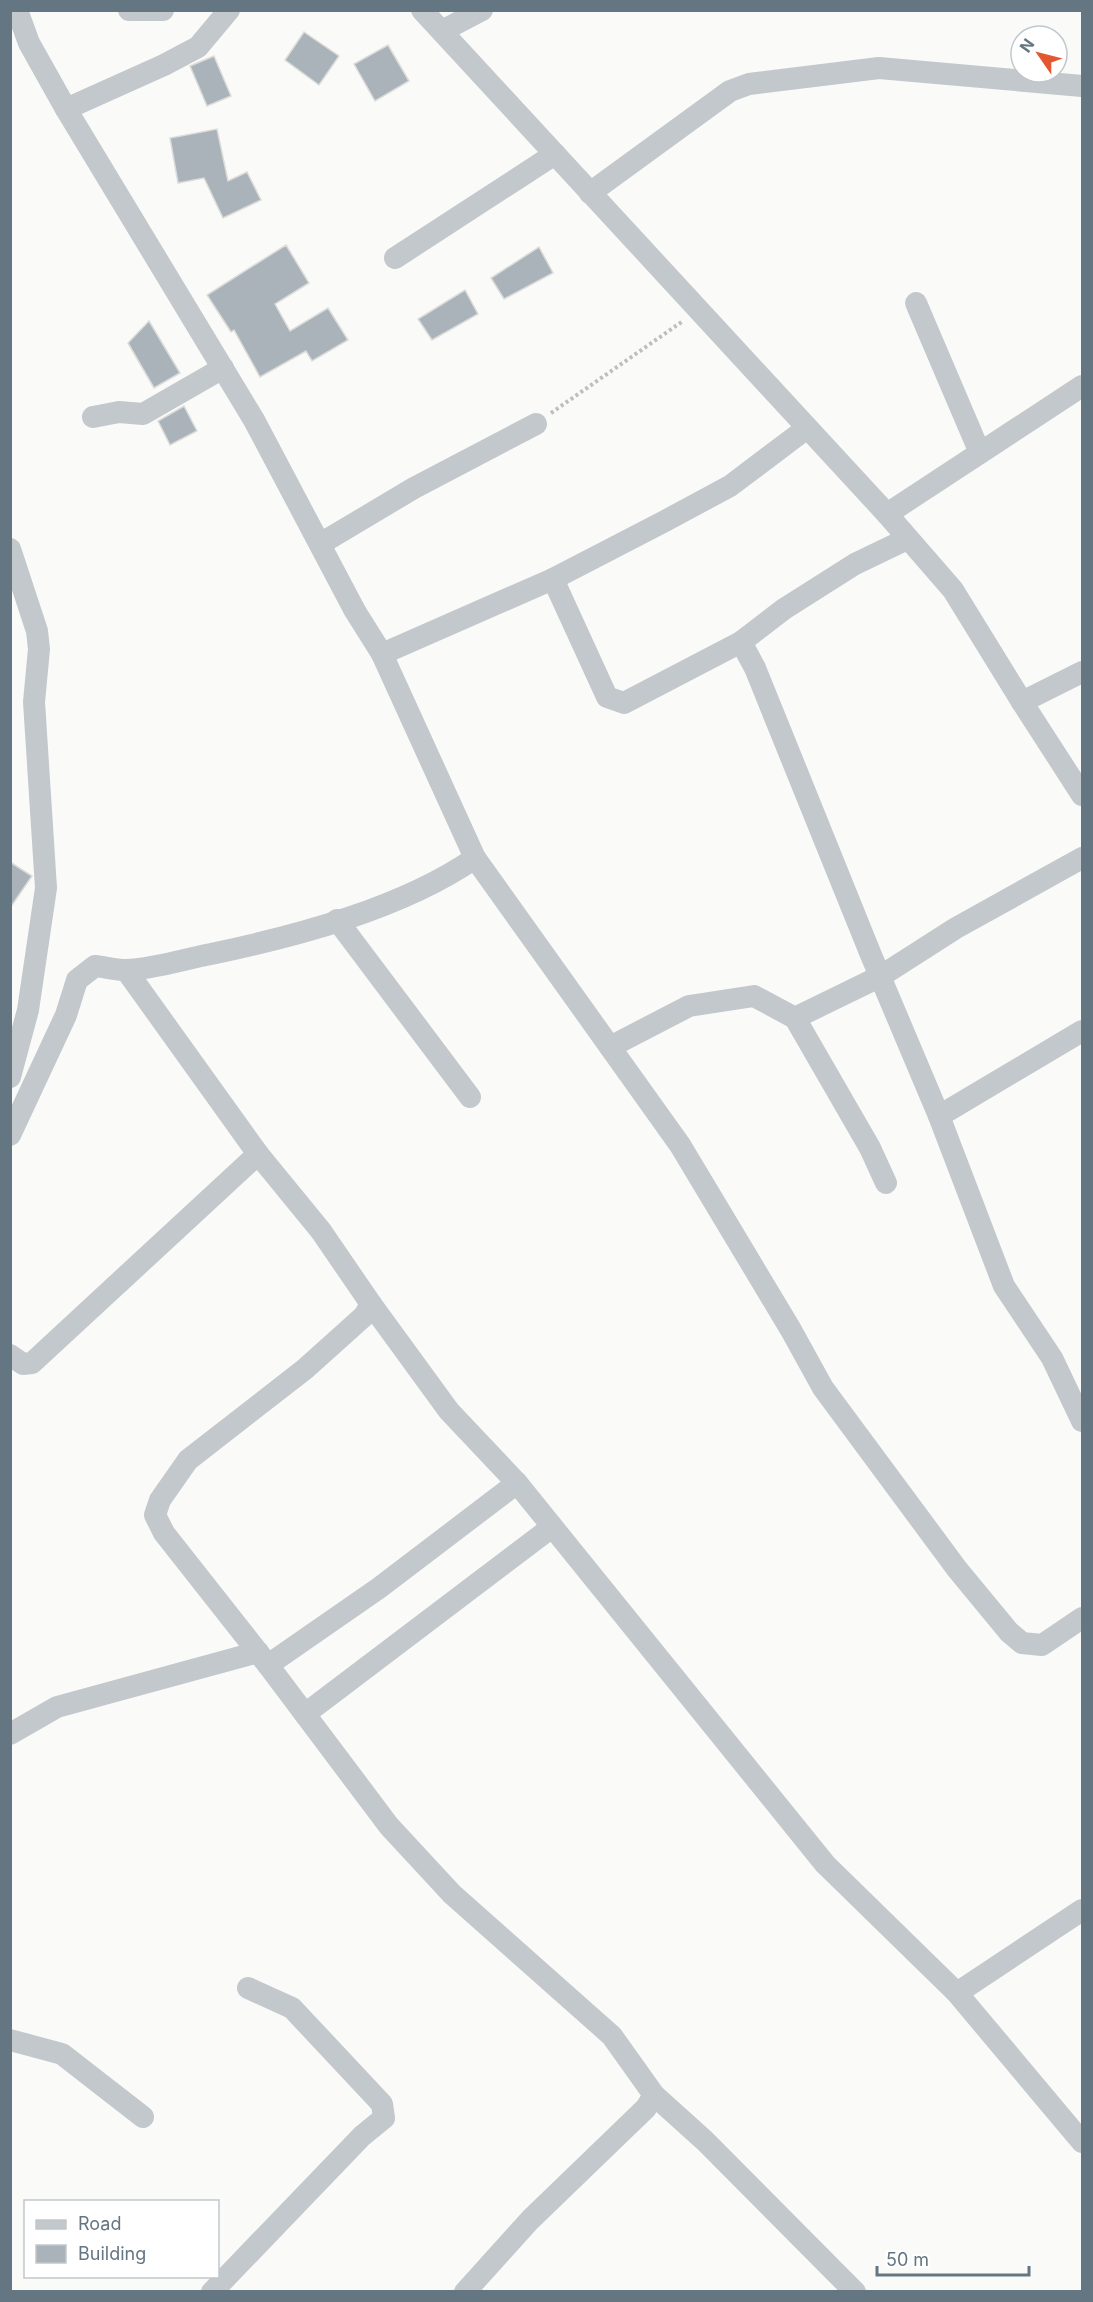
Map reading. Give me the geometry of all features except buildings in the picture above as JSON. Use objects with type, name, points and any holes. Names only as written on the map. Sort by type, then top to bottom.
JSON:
[{"type":"street","points":[[17,10],[29,43],[66,109],[254,420],[355,611],[382,654],[476,858],[680,1145],[791,1330],[823,1388],[957,1569],[1009,1632],[1022,1643],[1042,1645],[1083,1618]]},
{"type":"street","points":[[129,10],[164,10]]},
{"type":"street","points":[[66,109],[164,65],[198,47],[229,10]]},
{"type":"street","points":[[422,10],[887,514],[953,590],[1083,795]]},
{"type":"street","points":[[442,31],[482,10]]},
{"type":"street","points":[[590,193],[730,91],[748,84],[879,68],[1083,86]]},
{"type":"street","points":[[395,258],[555,154]]},
{"type":"street","points":[[916,303],[980,453]]},
{"type":"street","points":[[93,417],[119,412],[143,414],[223,368]]},
{"type":"street","points":[[887,514],[1083,386]]},
{"type":"street","points":[[320,544],[414,488],[536,424]]},
{"type":"street","points":[[382,654],[553,579],[730,486],[807,428]]},
{"type":"street","points":[[553,579],[607,697],[624,703],[741,642],[784,609],[855,564],[907,539]]},
{"type":"street","points":[[10,549],[37,631],[39,649],[34,702],[46,888],[28,1010],[10,1077]]},
{"type":"street","points":[[741,642],[755,668],[939,1116],[1004,1286],[1052,1358],[1083,1421]]},
{"type":"street","points":[[1022,702],[1083,672]]},
{"type":"street","points":[[10,1135],[66,1015],[77,980],[95,966],[126,970],[274,941],[402,898],[444,878],[476,858]]},
{"type":"street","points":[[795,1018],[880,976],[956,928],[1083,858]]},
{"type":"street","points":[[338,920],[470,1096]]},
{"type":"street","points":[[126,970],[258,1154],[321,1231],[449,1412],[517,1483],[825,1864],[957,1993],[1083,2142]]},
{"type":"street","points":[[610,1047],[689,1006],[754,996],[795,1018],[870,1148],[886,1183]]},
{"type":"street","points":[[939,1116],[1083,1031]]},
{"type":"street","points":[[10,1355],[23,1364],[32,1363],[258,1154]]},
{"type":"street","points":[[371,1304],[364,1316],[305,1369],[188,1460],[160,1500],[155,1515],[164,1533],[263,1658],[389,1826],[452,1894],[612,2036],[654,2095],[705,2141],[855,2292]]},
{"type":"street","points":[[10,1734],[57,1707],[263,1658],[379,1588],[517,1483]]},
{"type":"street","points":[[305,1714],[552,1527]]},
{"type":"street","points":[[957,1993],[1083,1910]]},
{"type":"street","points":[[212,2292],[362,2136],[384,2118],[382,2104],[292,2008],[248,1988]]},
{"type":"street","points":[[10,2040],[63,2054],[143,2117]]},
{"type":"street","points":[[465,2292],[530,2220],[646,2108],[654,2095]]},
{"type":"path","points":[[536,424],[698,310]]}]
